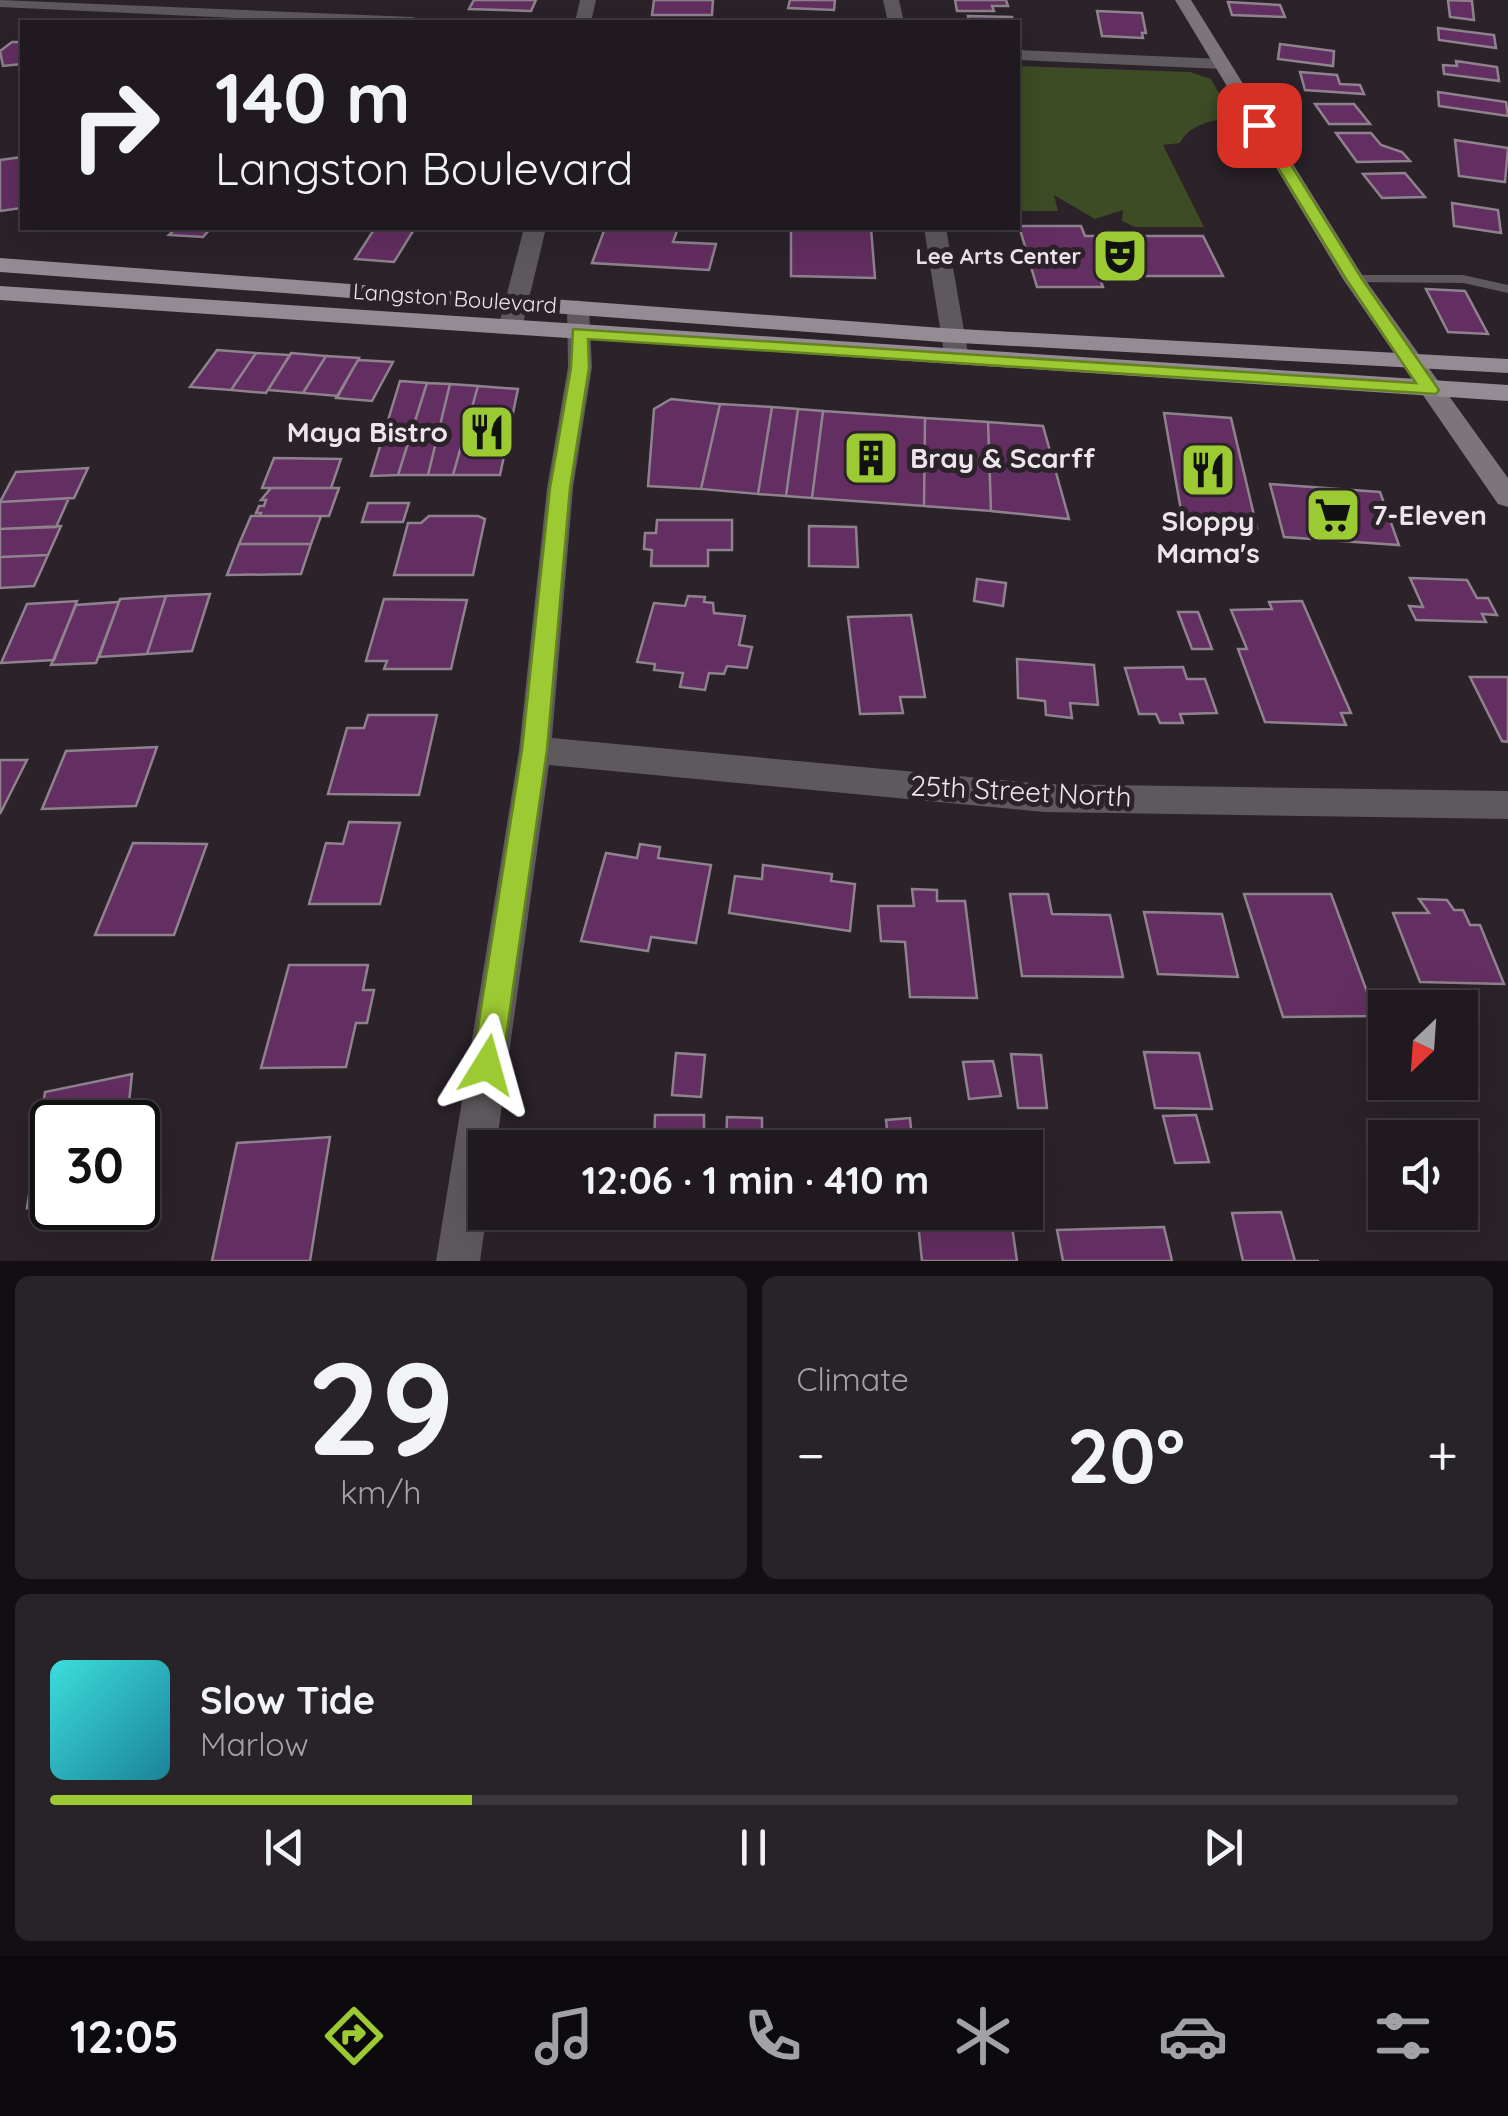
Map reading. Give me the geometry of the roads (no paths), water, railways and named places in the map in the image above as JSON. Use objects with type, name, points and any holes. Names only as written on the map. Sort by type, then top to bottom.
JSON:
[{"type":"main road","name":"Langston Boulevard","points":[[0,264],[516,304],[579,320],[957,359],[1508,393]]},
{"type":"main road","name":"Langston Boulevard","points":[[0,293],[510,328],[579,320],[955,333],[1508,366]]},
{"type":"street","points":[[1183,0],[1354,279],[1508,498]]},
{"type":"street","points":[[0,2],[372,20]]},
{"type":"street","points":[[1020,55],[1222,64]]},
{"type":"street","points":[[510,328],[534,230]]},
{"type":"street","points":[[935,230],[957,359]]},
{"type":"street","points":[[458,1261],[534,750],[560,488],[580,368],[579,320]]},
{"type":"street","name":"25th Street North","points":[[534,750],[1044,798],[1508,805]]},
{"type":"lane","points":[[1354,279],[1463,279],[1508,289]]},
{"type":"place","name":"Lee Arts Center","points":[[1120,256]]},
{"type":"place","name":"Maya Bistro","points":[[487,432]]},
{"type":"place","name":"Bray & Scarff","points":[[871,458]]},
{"type":"place","name":"Sloppy Mama's","points":[[1208,470]]},
{"type":"place","name":"7-Eleven","points":[[1333,515]]}]
